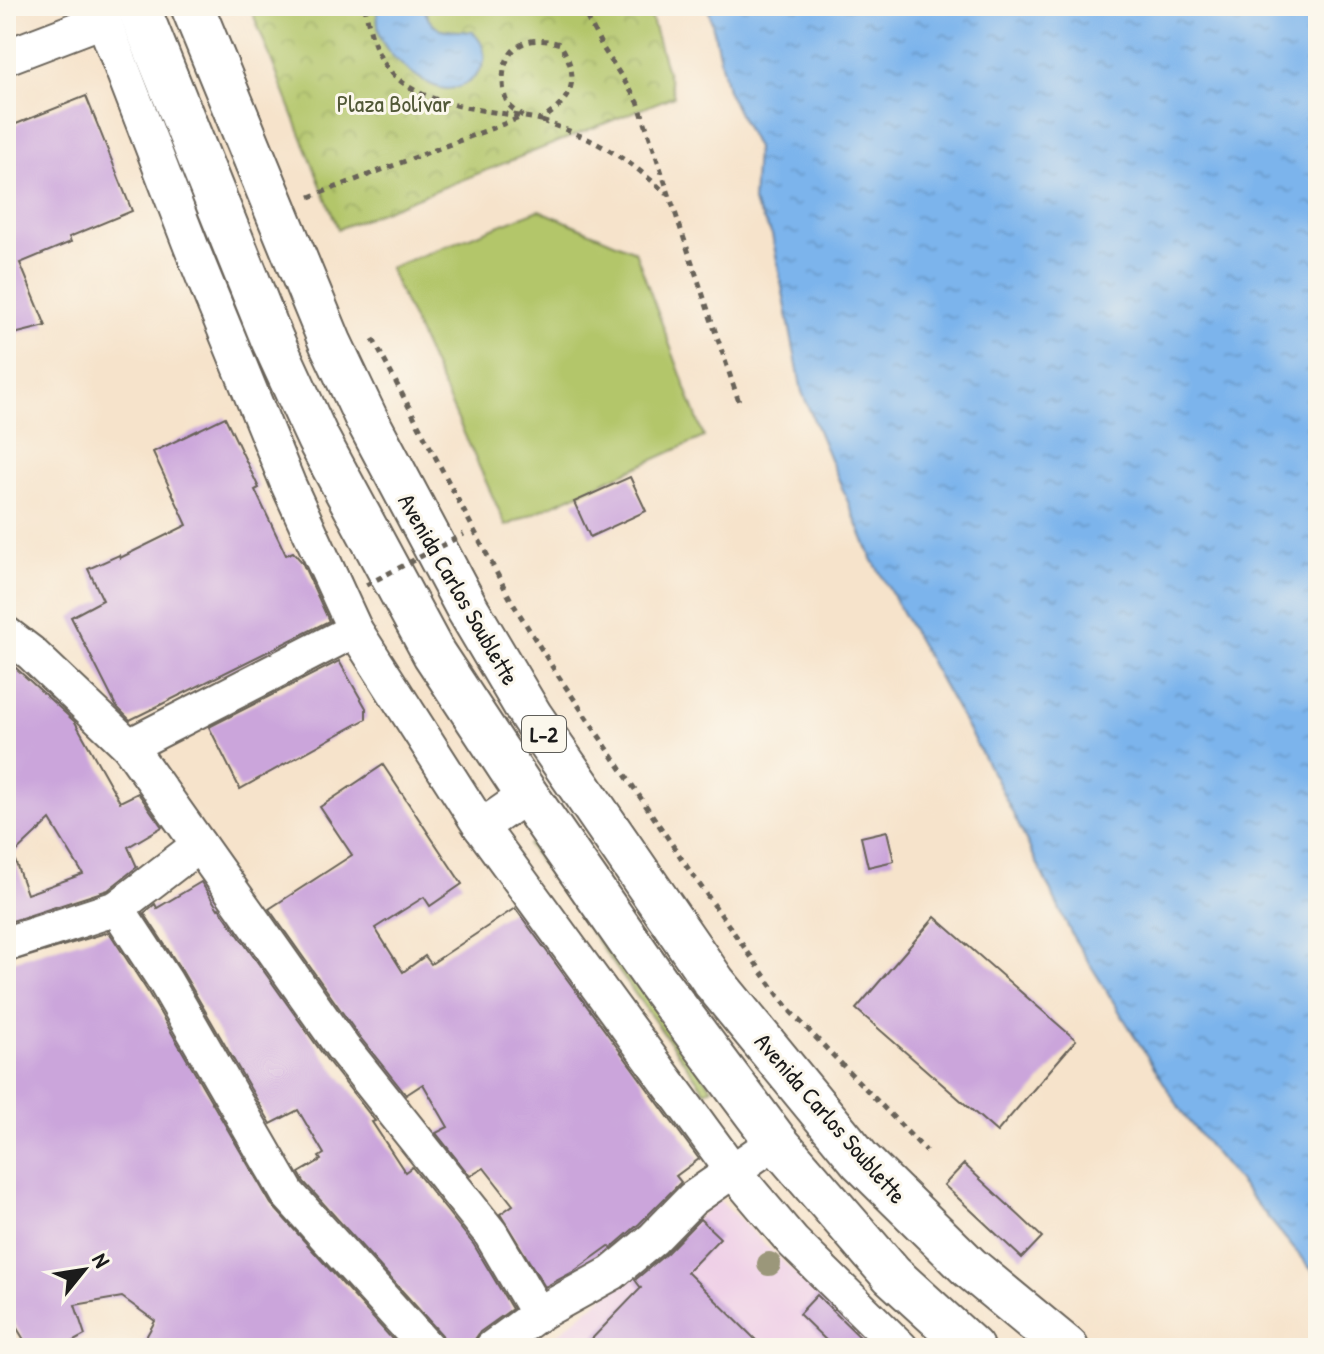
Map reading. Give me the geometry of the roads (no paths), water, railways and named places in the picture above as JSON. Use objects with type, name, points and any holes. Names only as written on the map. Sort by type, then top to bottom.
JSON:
[{"type":"main road","name":"Avenida Carlos Soublette","points":[[192,6],[318,315],[366,418],[467,608],[531,716],[714,982],[860,1160],[969,1267],[1067,1348]]},
{"type":"main road","name":"Avenida Carlos Soublette","points":[[113,11],[210,240],[434,654],[527,795],[658,983],[776,1141],[892,1275],[972,1348]]},
{"type":"street","points":[[6,57],[113,11]]},
{"type":"street","points":[[210,240],[288,484],[355,630],[481,827],[732,1170],[793,1242],[901,1348]]},
{"type":"street","points":[[129,746],[355,630]]},
{"type":"street","points":[[6,634],[31,653],[129,746],[343,1048],[491,1234],[538,1314]]},
{"type":"street","points":[[481,827],[527,795]]},
{"type":"street","points":[[6,944],[117,908],[199,845]]},
{"type":"street","points":[[117,908],[165,981],[288,1194],[427,1348]]},
{"type":"street","points":[[492,1348],[538,1314],[612,1273],[653,1239],[692,1199],[776,1141]]},
{"type":"water","points":[[377,6],[424,6],[436,27],[473,32],[483,48],[480,70],[470,81],[456,88],[440,88],[421,79],[402,65],[383,43]]},
{"type":"water","points":[[708,6],[1318,6],[1318,1278],[1185,1117],[1073,937],[998,783],[871,557],[802,392],[772,235],[753,202],[756,148],[727,90]]},
{"type":"park label","name":"Plaza Bolívar","points":[[394,103]]}]
